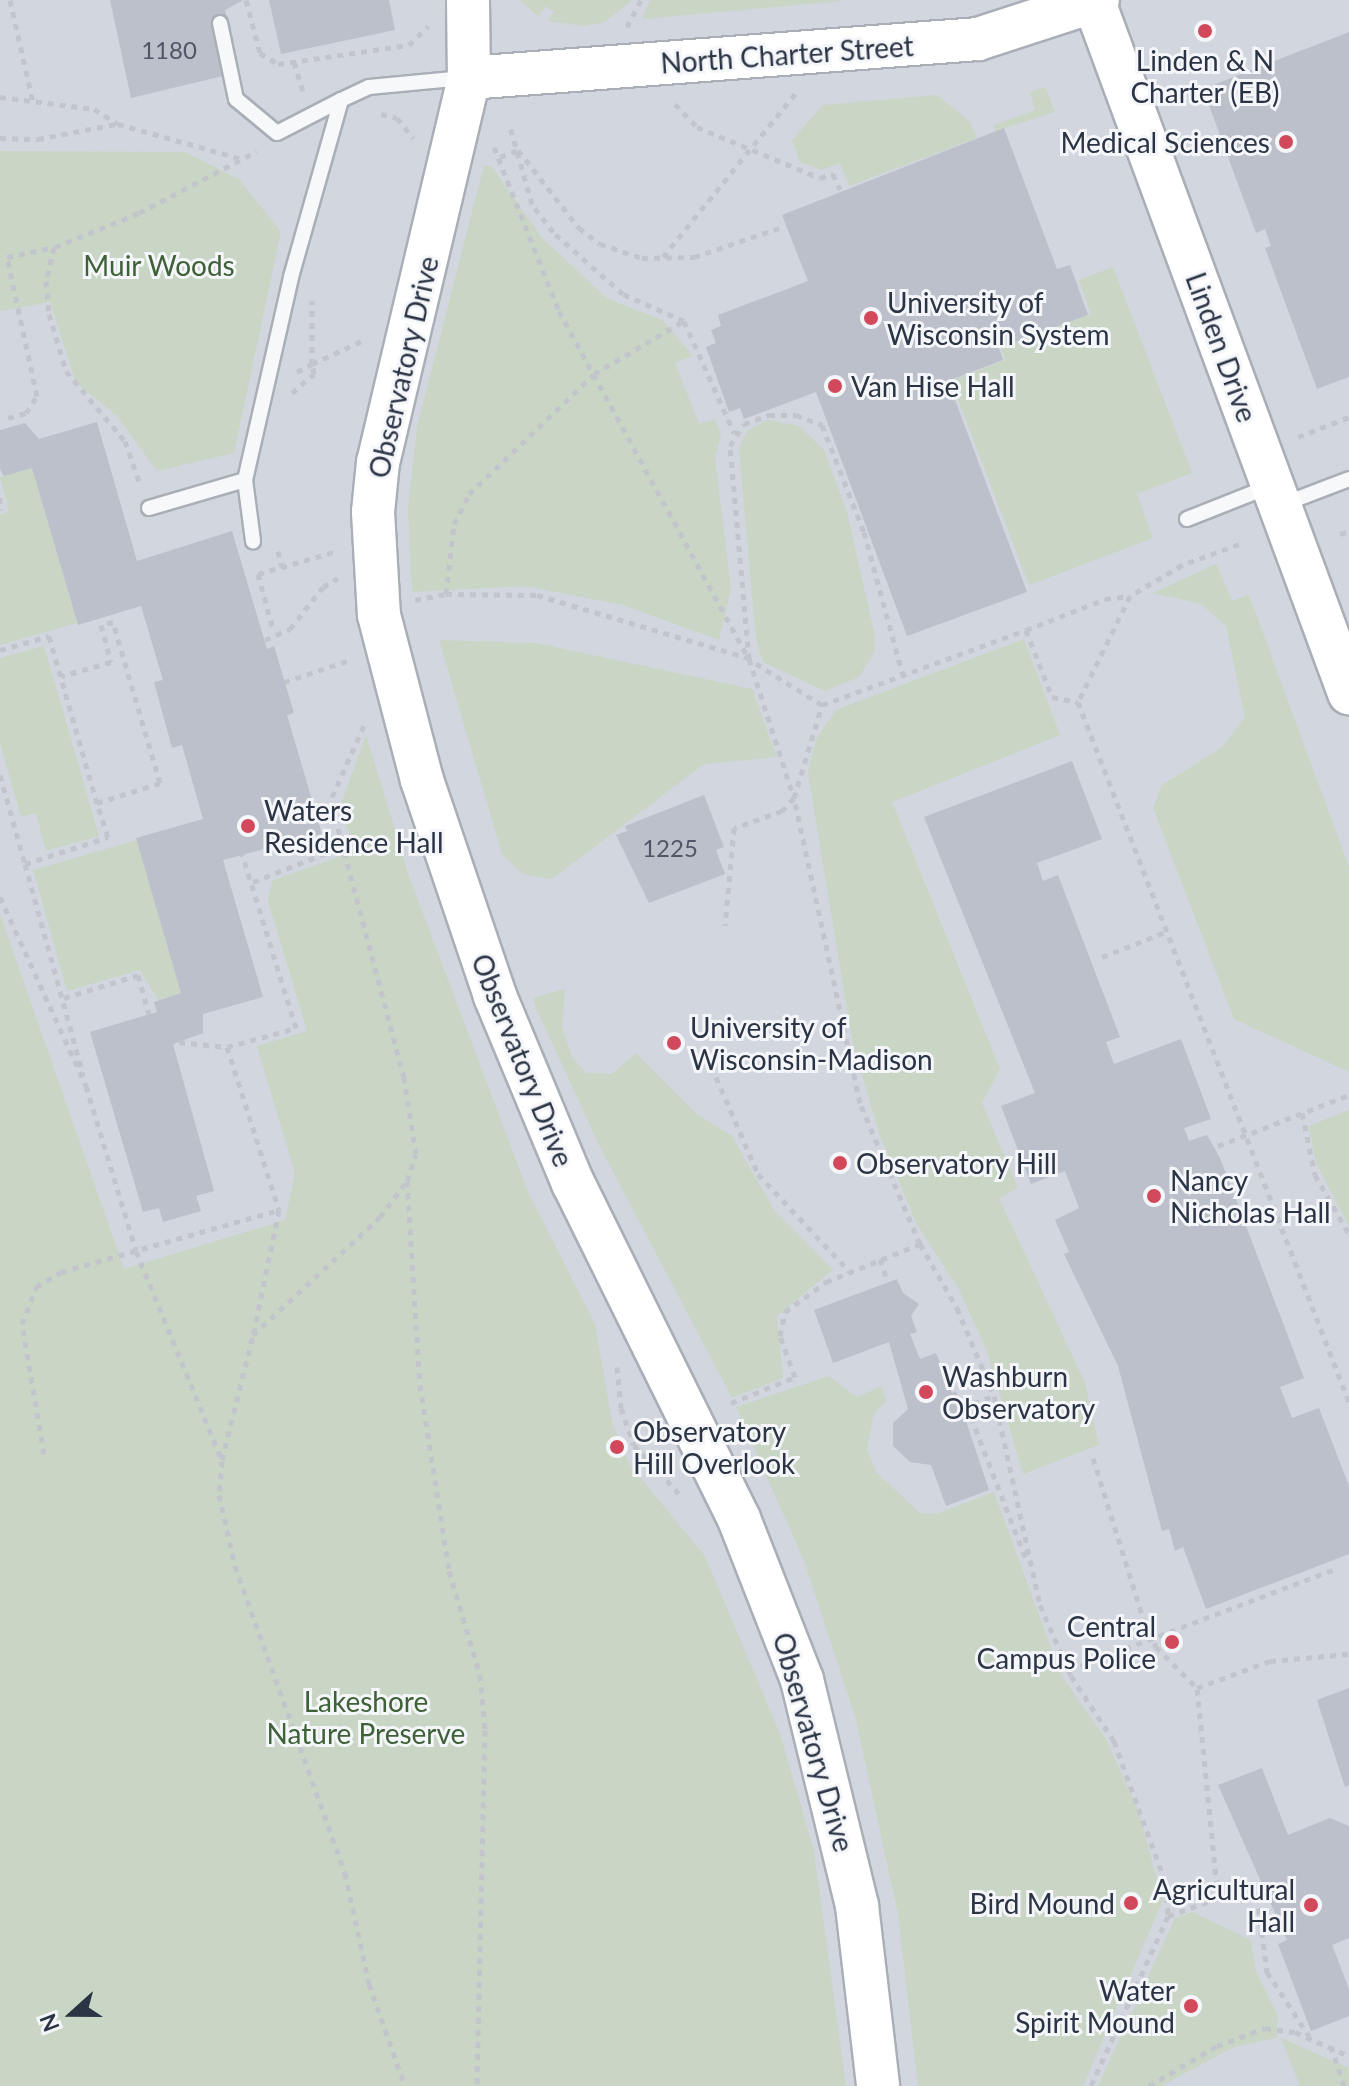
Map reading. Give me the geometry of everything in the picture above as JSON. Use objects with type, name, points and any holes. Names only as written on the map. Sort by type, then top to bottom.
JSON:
[{"type":"street","name":"Observatory Drive","points":[[468,0],[469,78],[378,462],[374,574],[388,659],[456,883],[542,1112],[739,1519],[802,1680],[857,1906],[878,2086]]},
{"type":"street","name":"North Charter Street","points":[[469,78],[978,39],[1096,1]]},
{"type":"street","name":"Linden Drive","points":[[1096,1],[1349,693]]},
{"type":"lane","points":[[220,23],[236,99],[277,133],[369,87],[469,78]]},
{"type":"lane","points":[[253,541],[245,480],[291,277],[341,100]]},
{"type":"lane","points":[[1187,519],[1349,479]]},
{"type":"lane","points":[[149,508],[245,480]]},
{"type":"path","points":[[10,0],[33,102]]},
{"type":"path","points":[[246,0],[260,53],[278,64],[409,45],[429,25]]},
{"type":"path","points":[[626,30],[641,0]]},
{"type":"path","points":[[294,62],[300,87]]},
{"type":"path","points":[[663,258],[747,148],[795,94]]},
{"type":"path","points":[[0,97],[94,109],[118,124],[240,158]]},
{"type":"path","points":[[675,104],[697,127],[820,178],[833,174],[840,190]]},
{"type":"path","points":[[368,116],[397,118],[413,138]]},
{"type":"path","points":[[509,123],[532,204],[553,232],[623,294],[684,321],[734,433],[731,458],[749,659]]},
{"type":"path","points":[[0,138],[38,139],[118,124]]},
{"type":"path","points":[[487,136],[500,157],[529,246],[594,374],[749,659],[794,798],[860,1103],[920,1244],[957,1308],[994,1396],[1021,1495],[1030,1569]]},
{"type":"path","points":[[8,418],[26,413],[37,396],[4,257],[55,247],[182,193],[240,158],[265,147]]},
{"type":"path","points":[[500,157],[518,150]]},
{"type":"path","points":[[518,150],[579,228],[623,253],[663,258],[694,257],[779,228]]},
{"type":"path","points":[[55,247],[46,281],[49,314],[66,371],[125,441],[149,508]]},
{"type":"path","points":[[311,295],[316,313],[312,364]]},
{"type":"path","points":[[446,594],[454,524],[469,494],[594,374],[684,321]]},
{"type":"path","points":[[301,371],[357,343]]},
{"type":"path","points":[[734,433],[769,415],[796,415],[822,425],[864,532],[903,676]]},
{"type":"path","points":[[1298,437],[1349,417]]},
{"type":"path","points":[[0,497],[0,510]]},
{"type":"path","points":[[1340,534],[1349,531]]},
{"type":"path","points":[[725,926],[734,828],[782,811],[794,798],[802,756],[822,705],[1105,599],[1130,596],[1182,565],[1239,544]]},
{"type":"path","points":[[272,626],[258,574],[281,563],[338,550]]},
{"type":"path","points":[[265,640],[290,629],[323,587],[339,577]]},
{"type":"path","points":[[424,599],[446,594],[537,595],[749,659],[822,705]]},
{"type":"path","points":[[1130,596],[1078,702],[1349,1402]]},
{"type":"path","points":[[62,676],[111,662],[101,625],[113,622],[160,783],[97,803]]},
{"type":"path","points":[[1026,630],[1052,697],[1078,702]]},
{"type":"path","points":[[0,650],[49,636],[108,837],[25,864]]},
{"type":"path","points":[[284,682],[350,660]]},
{"type":"path","points":[[253,1335],[380,1217],[407,1181],[416,1154],[404,1078],[332,797],[362,728]]},
{"type":"path","points":[[0,775],[86,1086],[136,1251],[222,1461]]},
{"type":"path","points":[[253,882],[344,846]]},
{"type":"path","points":[[179,1042],[227,1047],[296,1028],[242,854]]},
{"type":"path","points":[[0,897],[86,1086]]},
{"type":"path","points":[[1102,957],[1165,932]]},
{"type":"path","points":[[64,998],[138,975],[149,1015]]},
{"type":"path","points":[[227,1047],[279,1210],[222,1461],[219,1495],[235,1566],[345,1873],[369,1984],[405,2086]]},
{"type":"path","points":[[716,1077],[758,1174],[850,1272]]},
{"type":"path","points":[[1218,1146],[1349,1095]]},
{"type":"path","points":[[1302,1113],[1315,1175],[1349,1234]]},
{"type":"path","points":[[407,1181],[422,1400],[449,1571],[480,1675],[485,1730],[477,2086]]},
{"type":"path","points":[[44,1454],[22,1324],[36,1287],[61,1272],[279,1210]]},
{"type":"path","points":[[731,1403],[795,1377],[780,1336],[785,1312],[850,1272],[920,1244]]},
{"type":"path","points":[[880,1259],[888,1282]]},
{"type":"path","points":[[616,1350],[629,1436],[647,1463],[686,1501]]},
{"type":"path","points":[[962,1407],[994,1396]]},
{"type":"path","points":[[997,1407],[969,1418],[1069,1670],[1114,1741],[1144,1811],[1166,1884],[1168,1916],[1091,2086]]},
{"type":"path","points":[[1093,1458],[1150,1635],[1197,1688],[1218,1898],[1168,1916]]},
{"type":"path","points":[[1069,1670],[1150,1635],[1338,1568]]},
{"type":"path","points":[[1197,1688],[1270,1661],[1349,1654]]},
{"type":"path","points":[[1217,1884],[1257,1896],[1267,1972],[1309,2037]]},
{"type":"path","points":[[1149,2086],[1217,2046],[1265,2028],[1309,2037],[1349,2056]]},
{"type":"path","points":[[1331,2045],[1344,2086]]},
{"type":"shaded area","name":"University of Wisconsin-Madison","points":[[0,0],[1349,0],[1349,2086],[0,2086]]},
{"type":"green space","points":[[520,0],[632,0],[605,22],[585,26],[547,21],[554,12],[546,6],[538,16]]},
{"type":"green space","points":[[650,0],[841,0],[841,1],[642,19]]},
{"type":"green space","points":[[1045,87],[1055,112],[995,131],[994,125],[1035,110],[1030,92]]},
{"type":"green space","points":[[937,95],[970,122],[977,138],[849,186],[840,163],[822,170],[800,162],[792,140],[823,105]]},
{"type":"green space","name":"Muir Woods","points":[[0,151],[185,152],[239,179],[281,232],[234,453],[157,471],[116,415],[76,383],[50,302],[0,311]]},
{"type":"green space","points":[[484,165],[492,167],[543,239],[608,299],[662,320],[693,356],[675,363],[699,424],[715,419],[721,436],[715,458],[731,589],[719,640],[623,605],[526,586],[412,592],[408,509],[417,427]]},
{"type":"green space","points":[[1113,267],[1192,473],[1137,494],[1153,538],[1029,585],[951,381],[1005,360],[1001,348],[1091,314],[1079,280]]},
{"type":"green space","points":[[767,420],[799,426],[824,450],[847,512],[875,636],[874,653],[859,677],[825,691],[763,662],[756,639],[739,448],[747,431]]},
{"type":"green space","points":[[32,468],[77,623],[0,645],[0,515],[9,511],[0,477]]},
{"type":"green space","points":[[1216,564],[1232,601],[1249,595],[1349,867],[1349,1072],[1234,1019],[1153,808],[1162,785],[1221,748],[1245,717],[1226,626],[1201,604],[1153,593]]},
{"type":"green space","points":[[1024,639],[1060,735],[892,802],[1000,1069],[982,1103],[1018,1188],[999,1198],[1085,1383],[1099,1445],[1023,1474],[987,1351],[958,1288],[916,1223],[880,1136],[852,1040],[808,773],[816,739],[836,710]]},
{"type":"green space","points":[[439,640],[536,643],[752,689],[777,757],[704,764],[552,879],[523,874],[502,854]]},
{"type":"green space","points":[[44,646],[99,836],[46,851],[36,813],[21,817],[0,743],[0,658]]},
{"type":"green space","name":"Lakeshore Nature Preserve","points":[[366,735],[410,879],[528,1192],[595,1324],[612,1422],[629,1464],[705,1556],[780,1734],[814,1851],[846,2086],[0,2086],[0,914],[124,1269],[285,1220],[295,1173],[257,1046],[307,1031],[268,901],[272,881],[355,851],[340,807]]},
{"type":"green space","points":[[137,840],[181,993],[158,1000],[140,970],[67,991],[33,870]]},
{"type":"green space","points":[[565,989],[562,1027],[572,1057],[586,1073],[612,1074],[636,1053],[698,1115],[731,1135],[774,1210],[833,1270],[777,1316],[783,1378],[732,1398],[599,1145],[536,1008],[533,998]]},
{"type":"green space","points":[[1349,1110],[1349,1226],[1316,1163],[1309,1126]]},
{"type":"green space","points":[[829,1376],[857,1397],[882,1386],[886,1401],[874,1413],[867,1450],[876,1472],[920,1513],[936,1514],[994,1492],[1061,1675],[1106,1739],[1137,1808],[1163,1900],[1083,2086],[918,2086],[898,1914],[856,1720],[805,1563],[736,1407]]},
{"type":"green space","points":[[1192,1912],[1251,1940],[1256,1972],[1278,2016],[1276,2038],[1234,2047],[1161,2086],[1098,2086],[1175,1918]]},
{"type":"green space","points":[[1281,2038],[1349,2068],[1349,2086],[1300,2086]]},
{"type":"building","points":[[110,0],[243,0],[225,10],[228,20],[213,25],[223,76],[131,98]]},
{"type":"building","points":[[269,0],[389,0],[395,30],[281,54]]},
{"type":"building","name":"Medical Sciences","points":[[1349,32],[1349,377],[1317,389],[1265,248],[1271,246],[1265,229],[1256,233],[1203,89]]},
{"type":"building","name":"Van Hise Hall","points":[[1004,128],[1057,269],[1070,265],[1088,315],[999,348],[1003,360],[948,381],[1027,592],[907,636],[816,392],[744,419],[740,408],[729,412],[706,347],[716,343],[711,330],[721,326],[718,315],[808,281],[782,215]]},
{"type":"building","name":"Waters Residence Hall","points":[[97,422],[137,561],[232,531],[267,649],[274,646],[294,713],[287,715],[322,834],[223,860],[263,997],[203,1014],[203,1033],[173,1044],[214,1191],[196,1196],[201,1211],[163,1222],[159,1208],[143,1212],[90,1032],[157,1012],[154,1002],[181,993],[136,838],[203,819],[182,745],[172,748],[154,682],[163,680],[141,606],[78,625],[32,468],[4,476],[0,469],[0,430],[25,423],[39,439]]},
{"type":"building","name":"Nancy Nicholas Hall","points":[[1072,761],[1102,839],[1037,863],[1043,881],[1058,875],[1120,1037],[1106,1042],[1114,1064],[1181,1039],[1211,1119],[1184,1128],[1189,1141],[1207,1135],[1220,1158],[1304,1378],[1280,1387],[1292,1418],[1319,1408],[1349,1486],[1349,1554],[1206,1609],[1183,1547],[1175,1551],[1169,1529],[1162,1531],[1118,1366],[1064,1254],[1069,1252],[1055,1220],[1079,1208],[1065,1171],[1031,1184],[1001,1106],[1035,1093],[924,817]]},
{"type":"building","points":[[704,795],[724,847],[716,850],[725,874],[649,903],[616,835],[627,831],[625,826]]},
{"type":"building","name":"Washburn Observatory","points":[[897,1279],[903,1293],[919,1304],[911,1316],[917,1332],[910,1334],[920,1359],[936,1353],[952,1393],[956,1391],[989,1490],[946,1506],[931,1465],[910,1462],[893,1446],[893,1423],[908,1409],[889,1342],[833,1363],[814,1310]]},
{"type":"building","points":[[1349,1688],[1349,1785],[1345,1787],[1317,1700]]},
{"type":"building","name":"Agricultural Hall","points":[[1262,1768],[1288,1835],[1330,1818],[1349,1826],[1349,1938],[1332,1945],[1349,1989],[1349,2016],[1311,2031],[1278,1944],[1287,1940],[1218,1785]]},
{"type":"place","name":"Linden & N Charter (EB)","points":[[1205,31]]},
{"type":"place","name":"Medical Sciences","points":[[1286,142]]},
{"type":"place","name":"University of Wisconsin System","points":[[871,318]]},
{"type":"place","name":"Van Hise Hall","points":[[835,386]]},
{"type":"place","name":"Waters Residence Hall","points":[[248,826]]},
{"type":"place","name":"University of Wisconsin-Madison","points":[[674,1043]]},
{"type":"place","name":"Observatory Hill","points":[[840,1163]]},
{"type":"place","name":"Nancy Nicholas Hall","points":[[1154,1196]]},
{"type":"place","name":"Washburn Observatory","points":[[926,1392]]},
{"type":"place","name":"Observatory Hill Overlook","points":[[617,1447]]},
{"type":"place","name":"Central Campus Police","points":[[1172,1642]]},
{"type":"place","name":"Bird Mound","points":[[1131,1903]]},
{"type":"place","name":"Agricultural Hall","points":[[1311,1905]]},
{"type":"place","name":"Water Spirit Mound","points":[[1191,2006]]}]
